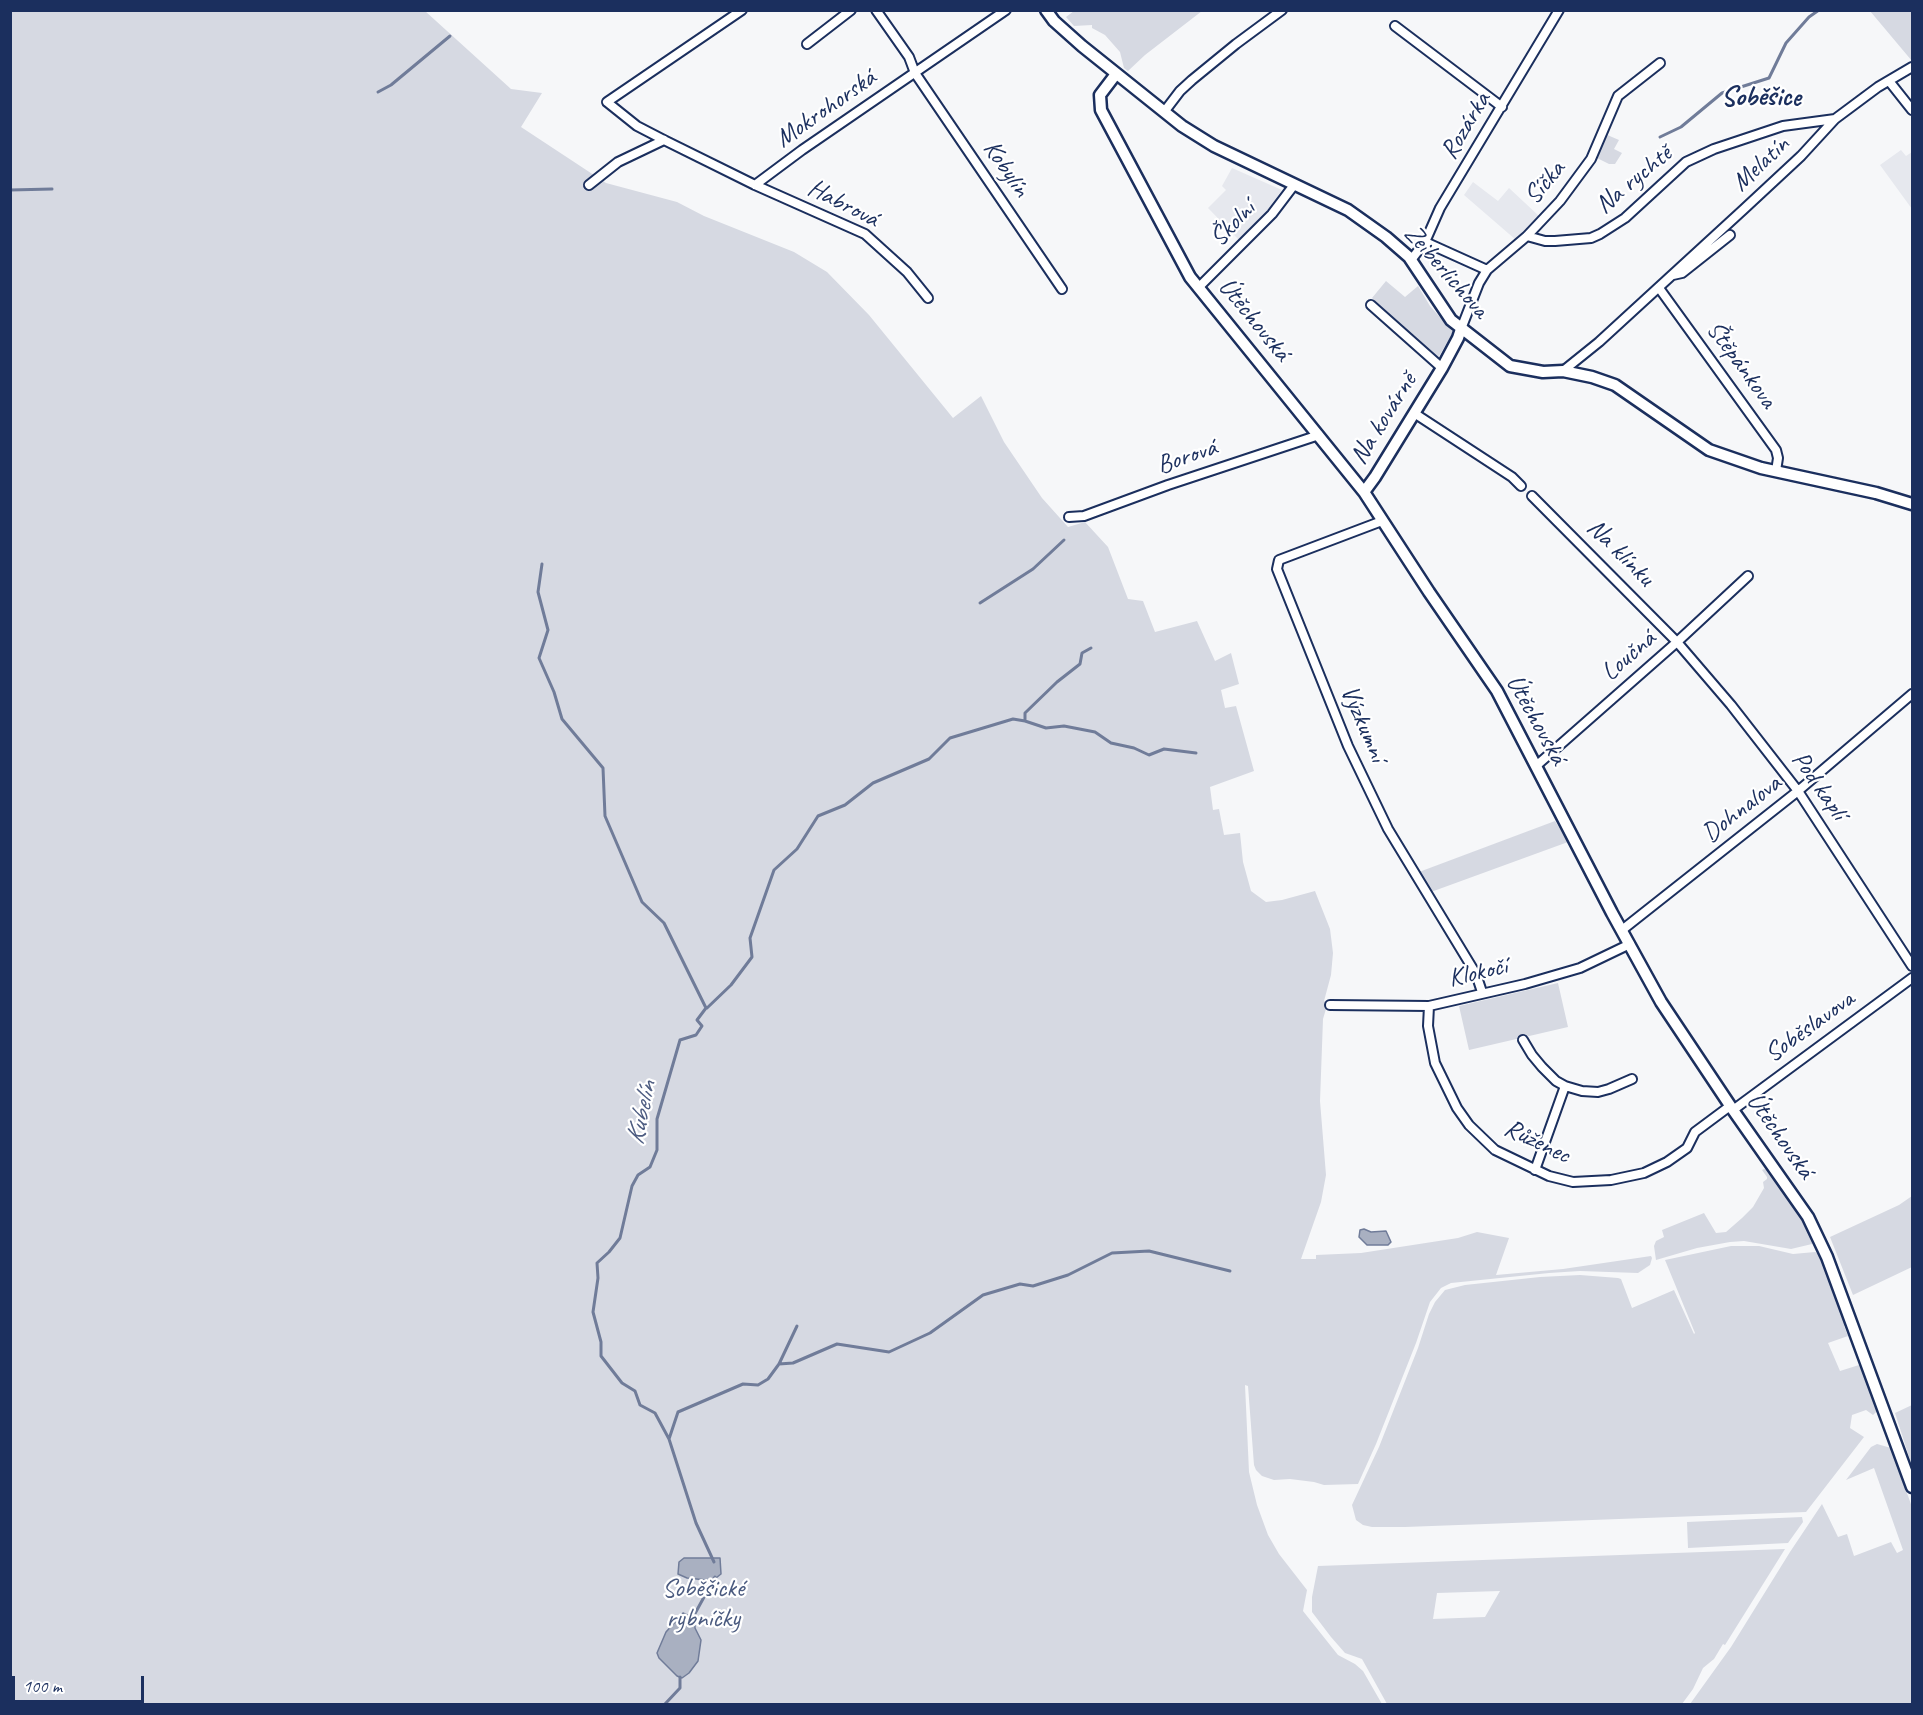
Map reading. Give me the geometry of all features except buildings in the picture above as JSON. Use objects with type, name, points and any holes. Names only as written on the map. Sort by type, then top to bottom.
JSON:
[{"type":"street","points":[[742,10],[607,102],[637,126],[755,185]]},
{"type":"street","points":[[807,44],[850,10]]},
{"type":"street","name":"Kobylín","points":[[876,10],[909,57],[915,73],[1062,289]]},
{"type":"street","name":"Mokrohorská","points":[[755,185],[802,150],[1006,10]]},
{"type":"street","name":"Zeiberlichova","points":[[1046,10],[1054,21],[1116,74],[1164,112],[1214,146],[1347,210],[1400,248],[1411,260],[1442,310],[1461,329],[1510,366],[1543,372],[1563,371],[1615,385],[1709,450],[1739,462],[1876,493],[1912,504]]},
{"type":"street","points":[[1164,112],[1192,80],[1282,10]]},
{"type":"street","name":"Rozárka","points":[[1411,260],[1425,242],[1440,208],[1502,107],[1556,11]]},
{"type":"street","points":[[1395,26],[1502,107]]},
{"type":"street","name":"Síčka","points":[[1461,329],[1487,270],[1527,236],[1560,201],[1591,159],[1618,96],[1660,63]]},
{"type":"street","name":"Melatín","points":[[1563,371],[1659,288],[1801,156],[1835,119],[1912,67]]},
{"type":"street","name":"Útěchovská","points":[[1116,74],[1100,95],[1101,110],[1187,271],[1198,288],[1364,492],[1497,691],[1661,1002],[1731,1108],[1796,1200],[1820,1240],[1912,1487]]},
{"type":"street","points":[[1889,81],[1912,110]]},
{"type":"street","name":"Na rychtě","points":[[1527,236],[1550,242],[1591,238],[1625,218],[1686,162],[1714,149],[1783,126],[1835,119]]},
{"type":"street","points":[[589,185],[618,162],[664,141]]},
{"type":"street","name":"Habrová","points":[[755,185],[865,234],[907,272],[928,298]]},
{"type":"street","name":"Školní","points":[[1198,288],[1272,214],[1294,185]]},
{"type":"street","name":"Melatín","points":[[1671,275],[1682,273],[1730,235]]},
{"type":"street","points":[[1425,242],[1487,270]]},
{"type":"street","name":"Štěpánkova","points":[[1659,288],[1776,450],[1778,458],[1776,471]]},
{"type":"street","name":"Na kovárně","points":[[1371,305],[1442,368]]},
{"type":"street","name":"Na kovárně","points":[[1364,492],[1376,477],[1442,368],[1461,329]]},
{"type":"street","points":[[1414,413],[1512,477],[1521,486]]},
{"type":"street","name":"Borová","points":[[1069,517],[1084,516],[1168,485],[1318,435]]},
{"type":"street","name":"Na klínku","points":[[1532,496],[1677,642]]},
{"type":"street","name":"Výzkumní","points":[[1382,521],[1279,560],[1277,569],[1348,746],[1388,829],[1476,974],[1482,992]]},
{"type":"street","name":"Loučná","points":[[1536,766],[1748,576]]},
{"type":"street","name":"Pod kaplí","points":[[1677,642],[1731,705],[1798,791],[1912,966]]},
{"type":"street","name":"Dohnalova","points":[[1622,930],[1798,791],[1912,694]]},
{"type":"street","name":"Klokočí","points":[[1330,1005],[1429,1006],[1482,992],[1525,984],[1580,968],[1630,944]]},
{"type":"street","name":"Soběslavova","points":[[1731,1108],[1912,978]]},
{"type":"street","name":"Růženec","points":[[1429,1006],[1428,1026],[1435,1063],[1456,1108],[1469,1125],[1495,1150],[1535,1170],[1573,1182],[1611,1180],[1644,1173],[1667,1162],[1687,1148],[1695,1132],[1731,1108]]},
{"type":"street","points":[[1523,1040],[1542,1067],[1556,1081],[1565,1086],[1582,1091],[1598,1092],[1632,1079]]},
{"type":"street","points":[[1535,1170],[1565,1086]]},
{"type":"shaded area","points":[[1901,150],[1906,156],[1912,152],[1912,209],[1880,165]]},
{"type":"shaded area","points":[[1232,168],[1282,190],[1269,208],[1239,240],[1208,208],[1226,190],[1222,186]]},
{"type":"shaded area","points":[[1473,182],[1498,201],[1509,188],[1539,216],[1516,240],[1464,195]]},
{"type":"green space","name":"Soběšické rybníčky","points":[[11,11],[425,11],[511,89],[542,93],[521,127],[606,183],[677,202],[704,216],[794,252],[827,272],[869,315],[953,418],[981,396],[1004,442],[1042,498],[1068,527],[1085,522],[1108,547],[1128,599],[1143,601],[1155,632],[1197,621],[1215,661],[1231,653],[1239,684],[1221,690],[1225,708],[1236,706],[1254,771],[1210,787],[1213,810],[1219,809],[1224,835],[1240,833],[1243,862],[1251,891],[1266,902],[1315,891],[1330,929],[1333,953],[1331,975],[1324,1001],[1328,1002],[1323,1019],[1320,1101],[1326,1175],[1321,1202],[1301,1259],[1316,1259],[1316,1255],[1361,1253],[1458,1238],[1477,1232],[1509,1238],[1496,1275],[1563,1269],[1651,1256],[1652,1258],[1650,1265],[1638,1273],[1580,1271],[1549,1273],[1451,1283],[1441,1288],[1430,1302],[1416,1343],[1358,1484],[1324,1485],[1290,1479],[1274,1480],[1262,1476],[1254,1465],[1248,1386],[1245,1385],[1249,1472],[1257,1505],[1268,1535],[1279,1554],[1307,1590],[1303,1611],[1338,1655],[1363,1671],[1382,1704],[11,1704]]},
{"type":"green space","points":[[1074,11],[1202,11],[1128,71],[1124,68],[1120,52],[1105,35],[1092,28],[1092,25],[1074,26],[1066,17]]},
{"type":"green space","points":[[1870,11],[1912,11],[1912,61]]},
{"type":"green space","points":[[1605,134],[1619,140],[1614,149],[1622,153],[1615,164],[1609,164],[1595,157]]},
{"type":"green space","points":[[1386,281],[1405,297],[1418,286],[1430,306],[1453,332],[1438,358],[1372,298]]},
{"type":"green space","points":[[1555,821],[1568,842],[1431,892],[1419,872]]},
{"type":"green space","points":[[1558,983],[1568,1027],[1469,1050],[1459,1006]]},
{"type":"green space","points":[[1762,1170],[1768,1170],[1800,1214],[1812,1237],[1812,1244],[1791,1249],[1744,1241],[1730,1242],[1697,1248],[1656,1260],[1654,1246],[1656,1241],[1664,1237],[1662,1230],[1704,1213],[1716,1233],[1726,1232],[1753,1207],[1764,1188],[1763,1182],[1767,1179]]},
{"type":"green space","points":[[1912,1196],[1912,1267],[1853,1295],[1830,1237],[1899,1205]]},
{"type":"green space","points":[[1731,1246],[1759,1246],[1793,1254],[1815,1252],[1821,1255],[1847,1325],[1844,1326],[1848,1336],[1828,1343],[1840,1371],[1859,1365],[1878,1410],[1873,1415],[1866,1410],[1852,1415],[1850,1428],[1864,1437],[1806,1512],[1405,1527],[1372,1527],[1356,1520],[1352,1505],[1379,1447],[1429,1314],[1445,1290],[1465,1285],[1540,1277],[1580,1275],[1618,1278],[1621,1279],[1632,1308],[1674,1290],[1694,1334],[1665,1260]]},
{"type":"green space","points":[[1912,1405],[1912,1466],[1895,1413]]},
{"type":"green space","points":[[1877,1444],[1891,1448],[1912,1507],[1912,1704],[1690,1704],[1731,1647],[1822,1504],[1838,1537],[1847,1534],[1854,1556],[1891,1542],[1897,1553],[1903,1550],[1874,1468],[1846,1480],[1871,1447]]},
{"type":"green space","points":[[1802,1517],[1803,1522],[1788,1543],[1688,1548],[1687,1522]]},
{"type":"green space","points":[[1785,1549],[1725,1645],[1723,1644],[1714,1659],[1703,1668],[1693,1689],[1682,1704],[1387,1704],[1362,1659],[1345,1653],[1312,1612],[1312,1597],[1318,1566]],"holes":[[[1500,1591],[1485,1617],[1433,1619],[1437,1593]]]},
{"type":"water","points":[[1360,1230],[1371,1232],[1386,1231],[1391,1242],[1388,1245],[1367,1245],[1359,1237]]},
{"type":"water","points":[[684,1558],[720,1558],[721,1574],[716,1578],[706,1580],[687,1578],[678,1574],[679,1562]]},
{"type":"water","points":[[683,1613],[695,1619],[695,1628],[701,1640],[698,1661],[682,1678],[659,1658],[657,1653],[666,1632]]},
{"type":"waterway","points":[[1660,137],[1681,127],[1722,93],[1769,78],[1786,43],[1809,17],[1819,10]]},
{"type":"waterway","points":[[378,92],[391,85],[450,36]]},
{"type":"waterway","points":[[10,190],[52,189]]},
{"type":"waterway","points":[[980,603],[1033,569],[1064,540]]},
{"type":"waterway","name":"Kubelín","points":[[542,564],[538,592],[548,630],[539,658],[554,692],[562,719],[603,768],[605,816],[642,902],[664,923],[706,1008],[697,1020],[702,1026],[696,1035],[680,1040],[657,1119],[657,1150],[650,1167],[638,1175],[632,1186],[620,1238],[597,1263],[598,1278],[593,1312],[601,1342],[601,1356],[622,1383],[635,1391],[640,1405],[655,1413],[669,1439],[696,1523],[714,1562]]},
{"type":"waterway","points":[[1025,721],[1025,713],[1057,682],[1080,664],[1082,653],[1091,648]]},
{"type":"waterway","points":[[707,1008],[731,985],[752,957],[750,938],[774,870],[797,849],[818,816],[845,805],[873,783],[929,759],[950,738],[1013,719],[1046,728],[1064,726],[1095,732],[1111,743],[1134,748],[1149,755],[1164,749],[1196,753]]},
{"type":"waterway","points":[[669,1439],[678,1412],[743,1384],[758,1385],[768,1379],[779,1364],[793,1363],[837,1344],[889,1352],[930,1333],[983,1295],[1020,1284],[1033,1286],[1068,1275],[1112,1253],[1149,1251],[1230,1271]]},
{"type":"waterway","points":[[779,1364],[797,1326]]},
{"type":"waterway","name":"Kubelín","points":[[692,1619],[715,1577]]},
{"type":"waterway","name":"Kubelín","points":[[665,1704],[680,1688],[680,1677]]},
{"type":"district","name":"Soběšice","points":[[1761,98]]}]
